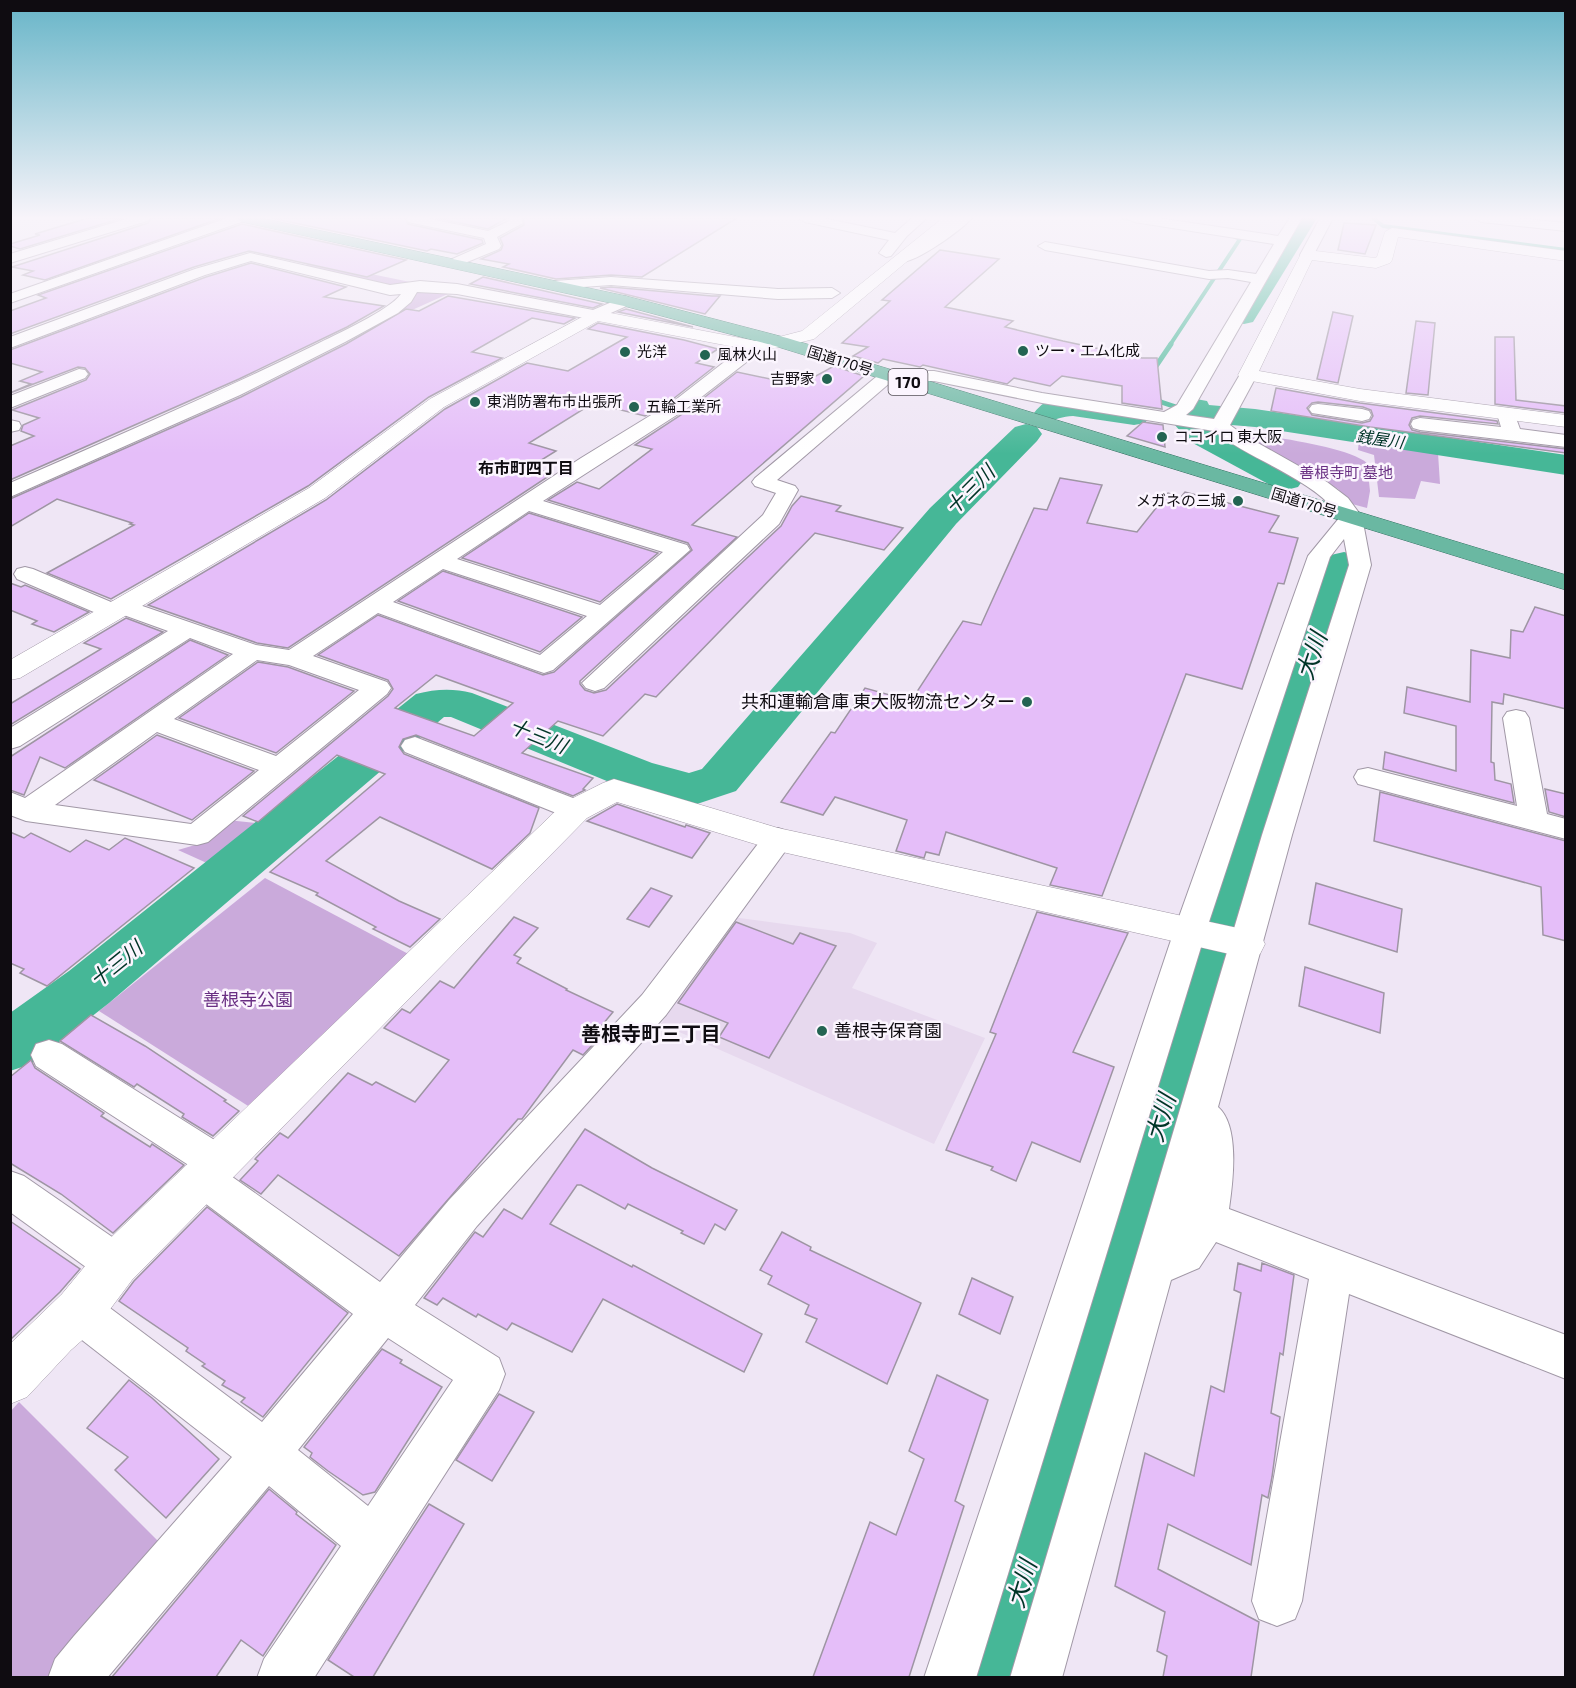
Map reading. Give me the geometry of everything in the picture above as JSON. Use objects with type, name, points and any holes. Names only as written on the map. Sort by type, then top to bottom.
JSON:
[{"type":"highway","name":"国道170号","points":[[607,297],[781,342],[1566,583]]},
{"type":"street","points":[[10,343],[131,297]]},
{"type":"street","points":[[10,491],[223,396],[339,339],[392,310],[407,297]]},
{"type":"street","points":[[498,297],[756,346],[808,335],[855,297]]},
{"type":"street","points":[[814,308],[827,297]]},
{"type":"street","points":[[1172,418],[1184,408],[1249,297]]},
{"type":"street","points":[[1220,421],[1248,375],[1286,297]]},
{"type":"street","points":[[10,672],[317,493],[436,403],[595,315],[626,301]]},
{"type":"street","points":[[781,342],[787,329],[796,322]]},
{"type":"street","points":[[294,658],[526,503],[680,405],[756,346]]},
{"type":"street","points":[[10,403],[80,374]]},
{"type":"street","points":[[1248,375],[1509,423],[1566,441]]},
{"type":"street","points":[[595,683],[771,519],[788,490],[762,482],[888,376],[934,376],[1042,398],[1172,418],[1220,421],[1235,438],[1320,486],[1341,502],[1351,517],[1360,566],[1277,835],[1036,1677]]},
{"type":"street","points":[[10,385],[36,392]]},
{"type":"street","points":[[1322,388],[1317,415],[1362,416]]},
{"type":"street","points":[[1420,424],[1487,433],[1509,423],[1566,421]]},
{"type":"street","points":[[376,604],[544,665],[679,550],[526,503]]},
{"type":"street","points":[[950,1677],[1190,931],[1318,556],[1351,517]]},
{"type":"street","points":[[441,561],[603,614]]},
{"type":"street","points":[[18,807],[197,835],[378,688],[294,658],[252,652],[188,629],[116,609],[25,574]]},
{"type":"street","points":[[10,740],[188,629]]},
{"type":"street","points":[[18,807],[154,721],[252,652]]},
{"type":"street","points":[[1516,718],[1534,821]]},
{"type":"street","points":[[154,721],[280,768]]},
{"type":"street","points":[[416,746],[576,810]]},
{"type":"street","points":[[1368,777],[1566,829]]},
{"type":"street","points":[[10,1380],[54,1333],[79,1311],[116,1264],[576,810],[614,790],[778,838],[1247,944]]},
{"type":"street","points":[[74,1677],[266,1454],[463,1213],[654,1005],[778,838]]},
{"type":"street","points":[[49,1055],[211,1171],[384,1310],[483,1374],[283,1677]]},
{"type":"street","points":[[1152,1267],[1184,1254],[1208,1220],[1213,1185],[1212,1125],[1198,1112]]},
{"type":"street","points":[[10,1189],[116,1264]]},
{"type":"street","points":[[1208,1220],[1566,1357]]},
{"type":"street","points":[[1277,1601],[1332,1268]]},
{"type":"street","points":[[79,1311],[266,1454],[372,1540]]},
{"type":"shaded area","name":"善根寺保育園","points":[[732,917],[850,933],[877,943],[852,988],[985,1038],[934,1144],[661,1024]]},
{"type":"green space","points":[[406,297],[442,297],[352,337]]},
{"type":"green space","name":"善根寺町 墓地","points":[[1241,432],[1326,447],[1357,457],[1367,463],[1370,491],[1367,508],[1352,504],[1338,489],[1239,434]]},
{"type":"green space","points":[[1359,440],[1438,453],[1440,484],[1421,481],[1415,499],[1379,497],[1374,455],[1358,450]]},
{"type":"green space","points":[[227,820],[257,823],[209,864],[178,850],[195,845]]},
{"type":"green space","name":"善根寺公園","points":[[265,878],[416,958],[256,1111],[99,1011]]},
{"type":"green space","points":[[19,1402],[163,1546],[60,1677],[11,1678],[10,1412]]},
{"type":"building","points":[[43,297],[112,297],[10,334],[10,311],[46,298]]},
{"type":"building","points":[[153,297],[324,297],[384,306],[347,327],[239,379],[10,480],[10,446],[34,436],[21,431],[23,425],[39,418],[12,410],[86,380],[90,374],[85,368],[78,367],[10,393],[31,384],[20,381],[42,372],[10,363],[10,350]]},
{"type":"building","points":[[447,297],[452,297],[575,318],[564,324],[532,318],[472,352],[502,358],[429,397],[308,486],[111,599],[47,573],[134,525],[130,524],[132,523],[57,499],[10,527],[10,499],[241,397],[346,344],[406,309],[419,311]]},
{"type":"building","points":[[535,297],[570,297],[602,304],[593,308]]},
{"type":"building","points":[[635,297],[719,297],[705,314]]},
{"type":"building","points":[[886,297],[957,297],[945,307],[1013,321],[1005,327],[1063,341],[1142,358],[1157,358],[1162,409],[1122,403],[1122,386],[1062,376],[1050,386],[1014,378],[1007,384],[923,365],[920,367],[883,359],[878,363],[853,356],[868,347],[842,343],[890,301],[882,300]]},
{"type":"building","points":[[626,309],[693,327],[618,312]]},
{"type":"building","points":[[1333,312],[1353,316],[1338,383],[1317,379]]},
{"type":"building","points":[[1416,321],[1435,323],[1428,395],[1406,393]]},
{"type":"building","points":[[598,323],[718,349],[696,363],[714,367],[673,399],[645,416],[593,403],[529,443],[556,451],[530,467],[552,474],[288,648],[257,643],[148,605],[326,500],[445,409],[527,363],[568,371],[627,337],[588,329]]},
{"type":"building","points":[[1495,337],[1514,337],[1516,400],[1566,406],[1566,413],[1495,404]]},
{"type":"building","points":[[834,366],[864,376],[692,525],[737,537],[580,681],[580,684],[585,690],[594,693],[606,690],[781,526],[792,506],[801,496],[841,506],[836,511],[903,528],[884,550],[815,533],[656,697],[645,694],[603,736],[558,721],[522,753],[593,778],[583,789],[585,790],[573,796],[416,735],[403,739],[399,747],[404,754],[539,808],[530,833],[492,869],[380,817],[326,861],[399,901],[440,919],[410,947],[373,929],[376,927],[316,895],[318,893],[270,872],[385,774],[337,755],[258,822],[243,816],[388,696],[393,689],[388,680],[318,655],[378,615],[543,675],[554,672],[692,550],[688,543],[548,500],[577,482],[599,489],[652,449],[635,445],[687,411],[737,372],[789,383],[793,380],[805,382]],"holes":[[[436,675],[513,703],[474,736],[395,708]]]},
{"type":"building","points":[[1276,388],[1360,403],[1497,421],[1498,424],[1420,416],[1412,418],[1409,425],[1412,430],[1420,432],[1566,449],[1566,453],[1370,427],[1271,411]],"holes":[[[1318,402],[1371,410],[1373,416],[1370,421],[1362,423],[1312,415],[1307,408],[1312,403]]]},
{"type":"building","points":[[1143,422],[1163,425],[1165,447],[1127,436]]},
{"type":"building","points":[[1060,478],[1102,485],[1087,523],[1137,532],[1168,493],[1181,497],[1185,492],[1279,516],[1269,532],[1298,538],[1284,584],[1278,583],[1242,689],[1186,674],[1102,896],[1050,885],[1057,868],[946,832],[939,855],[926,852],[924,858],[896,851],[907,820],[835,797],[823,815],[781,802],[831,732],[835,733],[865,688],[911,701],[963,621],[981,625],[1034,508],[1047,510]]},
{"type":"building","points":[[529,513],[658,553],[600,602],[462,558]]},
{"type":"building","points":[[443,571],[582,617],[540,652],[398,601]]},
{"type":"building","points":[[10,583],[21,587],[25,585],[89,612],[54,632],[32,624],[37,621],[10,610]]},
{"type":"building","points":[[1535,607],[1566,616],[1566,709],[1504,694],[1503,704],[1492,702],[1491,762],[1494,763],[1495,780],[1511,784],[1514,803],[1383,769],[1385,752],[1456,771],[1456,726],[1404,713],[1407,687],[1470,702],[1471,650],[1510,658],[1511,630],[1523,632]]},
{"type":"building","points":[[126,618],[163,632],[10,725],[10,704],[101,649],[84,643]]},
{"type":"building","points":[[190,640],[228,655],[65,768],[40,757],[24,795],[10,790],[10,757]]},
{"type":"building","points":[[258,662],[288,667],[354,691],[276,753],[179,718]]},
{"type":"building","points":[[157,735],[254,771],[192,820],[94,780]]},
{"type":"building","points":[[1545,789],[1566,794],[1566,817],[1549,812]]},
{"type":"building","points":[[1380,792],[1566,841],[1566,941],[1543,935],[1541,887],[1374,841]]},
{"type":"building","points":[[617,804],[710,833],[692,858],[587,821]]},
{"type":"building","points":[[10,832],[24,838],[31,833],[70,852],[86,840],[109,850],[125,838],[194,868],[47,986],[20,973],[24,969],[10,963]]},
{"type":"building","points":[[1316,883],[1402,909],[1397,952],[1309,924]]},
{"type":"building","points":[[651,888],[672,896],[649,927],[627,919]]},
{"type":"building","points":[[1037,912],[1128,933],[1073,1052],[1114,1067],[1080,1162],[1032,1142],[1016,1181],[991,1170],[993,1167],[946,1150],[996,1034],[990,1032]]},
{"type":"building","points":[[514,917],[538,928],[514,955],[521,958],[517,963],[613,1012],[598,1030],[602,1032],[595,1042],[583,1055],[573,1050],[522,1119],[518,1119],[399,1256],[278,1175],[261,1194],[240,1180],[258,1161],[255,1159],[280,1133],[288,1138],[348,1073],[372,1085],[376,1082],[415,1102],[449,1060],[384,1028],[402,1009],[410,1013],[440,981],[454,988]]},
{"type":"building","points":[[736,922],[793,944],[800,933],[836,946],[769,1058],[719,1037],[728,1023],[678,1003]]},
{"type":"building","points":[[1305,967],[1384,993],[1380,1033],[1299,1006]]},
{"type":"building","points":[[91,1015],[145,1046],[239,1111],[213,1136],[182,1117],[184,1114],[137,1084],[134,1087],[60,1041]]},
{"type":"building","points":[[31,1060],[35,1068],[104,1113],[101,1116],[150,1147],[152,1144],[184,1165],[113,1233],[61,1194],[10,1163],[10,1077]]},
{"type":"building","points":[[585,1129],[652,1168],[737,1210],[725,1230],[715,1224],[704,1244],[628,1204],[625,1209],[577,1185],[550,1224],[632,1267],[633,1265],[762,1334],[744,1372],[603,1299],[572,1352],[512,1323],[507,1330],[478,1314],[476,1317],[443,1298],[437,1305],[424,1298],[475,1232],[483,1237],[504,1209],[522,1219]]},
{"type":"building","points":[[207,1207],[348,1313],[263,1417],[241,1402],[245,1398],[222,1385],[225,1381],[202,1366],[205,1364],[186,1351],[188,1348],[119,1301],[134,1281]]},
{"type":"building","points":[[10,1221],[80,1269],[60,1292],[10,1340]]},
{"type":"building","points":[[782,1232],[811,1247],[810,1250],[921,1303],[887,1384],[806,1342],[817,1319],[805,1314],[809,1305],[768,1284],[772,1276],[760,1270]]},
{"type":"building","points":[[1238,1263],[1261,1271],[1262,1263],[1294,1275],[1283,1355],[1280,1353],[1271,1413],[1280,1417],[1272,1477],[1268,1498],[1262,1495],[1251,1565],[1168,1524],[1158,1569],[1259,1622],[1251,1677],[1163,1677],[1167,1656],[1157,1651],[1165,1612],[1115,1586],[1145,1453],[1194,1476],[1211,1386],[1224,1392],[1241,1293],[1234,1290]]},
{"type":"building","points":[[972,1278],[1013,1297],[1000,1334],[959,1314]]},
{"type":"building","points":[[382,1349],[402,1360],[400,1363],[442,1387],[375,1492],[363,1495],[310,1457],[312,1453],[304,1447]]},
{"type":"building","points":[[937,1375],[988,1400],[955,1501],[964,1506],[909,1677],[813,1677],[870,1522],[896,1535],[924,1459],[909,1451]]},
{"type":"building","points":[[129,1380],[219,1459],[166,1518],[115,1470],[128,1457],[87,1428]]},
{"type":"building","points":[[499,1394],[534,1412],[492,1481],[456,1460]]},
{"type":"building","points":[[269,1489],[297,1512],[296,1514],[336,1545],[263,1656],[241,1640],[216,1677],[112,1677]]},
{"type":"building","points":[[429,1504],[464,1524],[373,1677],[354,1677],[328,1660]]},
{"type":"waterway","points":[[1170,345],[1202,297]]},
{"type":"waterway","name":"大川","points":[[1244,316],[1256,297]]},
{"type":"waterway","points":[[1152,372],[1171,344]]},
{"type":"waterway","points":[[1153,396],[1161,402],[1194,413]]},
{"type":"waterway","name":"十三川","points":[[1050,413],[1058,407],[1073,407],[1134,416]]},
{"type":"waterway","name":"大川","points":[[1194,413],[1196,408]]},
{"type":"waterway","name":"銭屋川","points":[[1194,413],[1255,418],[1566,465]]},
{"type":"waterway","name":"大川","points":[[1194,413],[1190,424],[1200,434],[1286,480]]},
{"type":"waterway","name":"十三川","points":[[10,1046],[89,987],[432,704],[456,703],[636,775],[691,790],[719,780],[943,516],[1026,434]]},
{"type":"waterway","name":"大川","points":[[994,1678],[1209,957],[1344,563]]},
{"type":"place","name":"ツー・エム化成","points":[[1023,351]]},
{"type":"place","name":"光洋","points":[[625,352]]},
{"type":"place","name":"風林火山","points":[[705,355]]},
{"type":"place","name":"吉野家","points":[[827,379]]},
{"type":"place","name":"東消防署布市出張所","points":[[475,402]]},
{"type":"place","name":"五輪工業所","points":[[634,407]]},
{"type":"place","name":"ココイロ 東大阪","points":[[1162,437]]},
{"type":"place","name":"メガネの三城","points":[[1238,501]]},
{"type":"place","name":"共和運輸倉庫 東大阪物流センター","points":[[1027,702]]},
{"type":"place","name":"善根寺保育園","points":[[822,1031]]},
{"type":"district","name":"布市町四丁目","points":[[526,468]]},
{"type":"district","name":"善根寺町三丁目","points":[[651,1034]]}]
